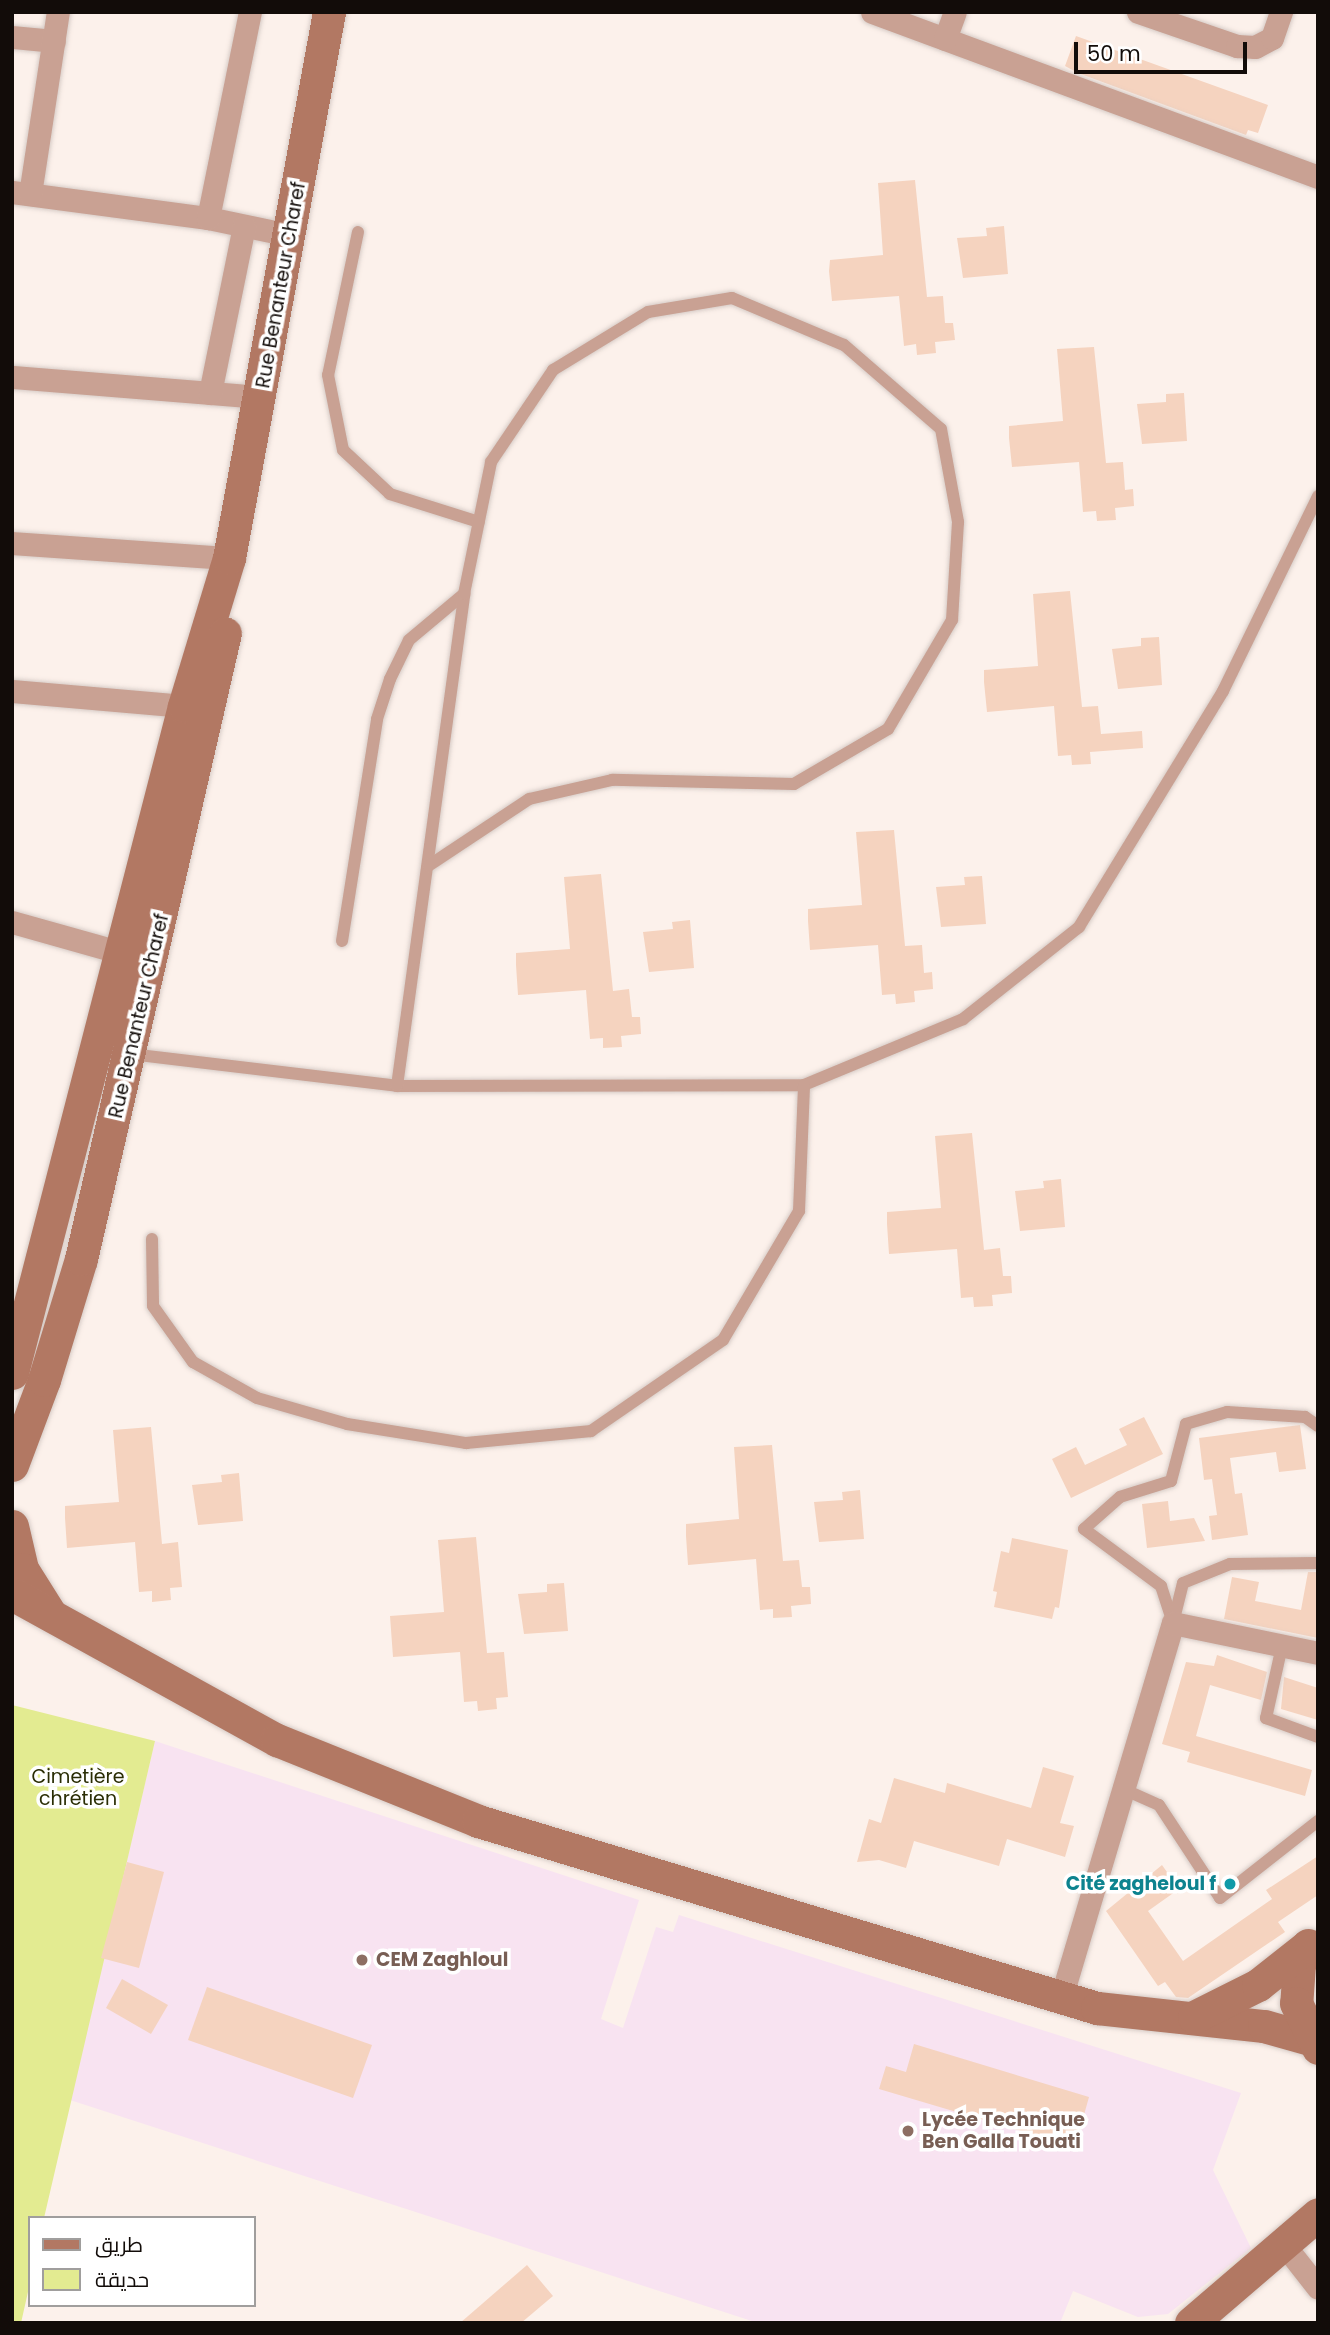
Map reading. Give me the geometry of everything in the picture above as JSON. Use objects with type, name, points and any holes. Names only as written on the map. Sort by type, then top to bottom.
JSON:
[{"type":"main road","name":"Rue Benanteur Charef","points":[[12,1373],[98,1051],[184,706],[229,558],[261,397],[329,12]]},
{"type":"main road","name":"Rue Benanteur Charef","points":[[12,1465],[44,1380],[81,1259],[131,1054],[225,645],[229,558]]},
{"type":"main road","points":[[12,1526],[22,1569],[54,1620]]},
{"type":"main road","points":[[12,1594],[54,1620],[277,1740],[478,1821],[1061,1998],[1129,2014],[1264,2026],[1314,2044]]},
{"type":"main road","points":[[12,1616],[54,1620]]},
{"type":"main road","points":[[1189,2019],[1258,1985],[1312,1939]]},
{"type":"main road","points":[[1312,1939],[1299,1964],[1296,2003],[1314,2044]]},
{"type":"main road","points":[[1191,2323],[1285,2246],[1318,2214]]},
{"type":"street","points":[[58,12],[21,193],[208,218],[289,235]]},
{"type":"street","points":[[208,218],[250,12]]},
{"type":"street","points":[[872,12],[1318,177]]},
{"type":"street","points":[[945,39],[955,12]]},
{"type":"street","points":[[1138,12],[1237,46],[1255,47],[1272,38],[1282,12]]},
{"type":"street","points":[[12,37],[54,41]]},
{"type":"street","points":[[210,393],[244,226]]},
{"type":"street","points":[[12,377],[261,397]]},
{"type":"street","points":[[12,543],[229,558]]},
{"type":"street","points":[[12,691],[184,706]]},
{"type":"street","points":[[12,922],[122,953]]},
{"type":"street","points":[[1061,1998],[1173,1623],[1318,1653]]},
{"type":"street","points":[[1285,2246],[1318,2288]]},
{"type":"lane","points":[[358,232],[328,375],[343,450],[390,494],[479,522]]},
{"type":"lane","points":[[397,1086],[464,594],[491,462],[553,370],[648,313],[732,298],[844,345],[941,429],[958,522],[952,620],[888,729],[794,784],[612,780],[529,799],[428,866]]},
{"type":"lane","points":[[98,1051],[397,1086],[804,1085],[963,1019],[1079,927],[1223,691],[1318,496]]},
{"type":"lane","points":[[342,941],[377,719],[390,679],[408,640],[464,594]]},
{"type":"lane","points":[[152,1239],[153,1306],[193,1362],[257,1398],[347,1424],[466,1443],[591,1431],[723,1340],[799,1212],[804,1085]]},
{"type":"lane","points":[[1173,1623],[1161,1586],[1084,1530],[1120,1497],[1171,1481],[1186,1424],[1227,1412],[1305,1416],[1318,1426]]},
{"type":"lane","points":[[1173,1623],[1183,1583],[1230,1564],[1318,1563]]},
{"type":"lane","points":[[1283,1646],[1266,1718],[1318,1737]]},
{"type":"lane","points":[[1123,1789],[1159,1805],[1220,1898],[1318,1821]]},
{"type":"shaded area","points":[[155,1741],[639,1900],[601,2019],[623,2028],[656,1927],[673,1932],[679,1915],[1241,2093],[1213,2170],[1251,2248],[1168,2314],[1138,2317],[1073,2291],[1060,2323],[758,2323],[70,2100]]},
{"type":"green space","name":"Cimetière chrétien","points":[[12,1705],[155,1741],[44,2216],[28,2216],[28,2292],[21,2323],[12,2323]]},
{"type":"building","points":[[1076,36],[1268,105],[1258,133],[1248,130],[1246,135],[1078,73],[1065,66]]},
{"type":"building","points":[[915,180],[927,297],[943,296],[945,323],[953,323],[955,340],[935,342],[936,353],[917,355],[916,344],[904,346],[899,296],[832,301],[829,271],[830,260],[883,255],[878,183]]},
{"type":"building","points":[[1004,226],[1008,274],[963,278],[957,238],[987,236],[986,228]]},
{"type":"building","points":[[1094,347],[1106,463],[1123,462],[1125,490],[1133,489],[1134,506],[1115,508],[1116,520],[1097,521],[1096,511],[1083,512],[1079,462],[1012,467],[1009,426],[1063,421],[1057,349]]},
{"type":"building","points":[[1184,393],[1187,441],[1142,444],[1137,404],[1166,402],[1166,394]]},
{"type":"building","points":[[1070,591],[1082,707],[1098,706],[1101,734],[1142,731],[1143,748],[1090,752],[1091,764],[1072,765],[1071,755],[1058,756],[1054,706],[987,712],[984,670],[1038,666],[1033,594]]},
{"type":"building","points":[[1159,637],[1162,685],[1118,689],[1112,649],[1141,646],[1141,638]]},
{"type":"building","points":[[894,830],[905,946],[922,945],[924,973],[932,972],[933,989],[914,991],[915,1002],[896,1004],[895,994],[882,995],[878,945],[810,950],[808,921],[808,909],[862,905],[856,832]]},
{"type":"building","points":[[601,874],[613,991],[629,989],[632,1017],[640,1017],[641,1034],[621,1036],[622,1047],[603,1048],[603,1038],[590,1039],[586,990],[518,995],[516,953],[570,949],[564,877]]},
{"type":"building","points":[[982,876],[986,924],[941,927],[936,887],[965,885],[964,877]]},
{"type":"building","points":[[690,920],[694,968],[649,972],[643,932],[673,929],[672,922]]},
{"type":"building","points":[[972,1133],[984,1250],[1000,1248],[1003,1276],[1011,1276],[1012,1293],[992,1295],[993,1306],[974,1307],[973,1297],[961,1298],[957,1249],[889,1254],[887,1212],[941,1208],[935,1136]]},
{"type":"building","points":[[1061,1179],[1065,1227],[1020,1231],[1015,1191],[1044,1188],[1043,1181]]},
{"type":"building","points":[[1144,1417],[1163,1454],[1071,1498],[1052,1459],[1076,1447],[1085,1465],[1127,1445],[1119,1429]]},
{"type":"building","points":[[1300,1425],[1306,1469],[1279,1472],[1276,1452],[1230,1458],[1235,1494],[1242,1493],[1248,1535],[1212,1540],[1209,1516],[1217,1515],[1212,1479],[1204,1480],[1199,1438]]},
{"type":"building","points":[[151,1427],[162,1544],[178,1542],[182,1587],[170,1588],[171,1600],[152,1602],[152,1591],[139,1592],[135,1542],[67,1548],[65,1518],[65,1506],[119,1502],[113,1430]]},
{"type":"building","points":[[772,1445],[783,1561],[799,1560],[802,1587],[810,1587],[811,1604],[791,1606],[792,1617],[773,1618],[773,1609],[760,1610],[756,1559],[688,1565],[686,1524],[739,1519],[734,1447]]},
{"type":"building","points":[[239,1473],[243,1521],[198,1525],[192,1485],[222,1482],[221,1475]]},
{"type":"building","points":[[860,1490],[864,1539],[819,1542],[814,1502],[843,1500],[842,1492]]},
{"type":"building","points":[[1168,1501],[1170,1521],[1194,1518],[1205,1541],[1147,1548],[1142,1504]]},
{"type":"building","points":[[476,1537],[487,1653],[504,1652],[508,1697],[496,1698],[497,1709],[478,1711],[477,1701],[464,1702],[460,1652],[393,1657],[390,1616],[444,1612],[438,1540]]},
{"type":"building","points":[[1012,1538],[1068,1550],[1059,1608],[1055,1607],[1052,1619],[994,1607],[997,1592],[993,1591],[1001,1551],[1009,1553]]},
{"type":"building","points":[[1308,1572],[1318,1572],[1318,1638],[1224,1619],[1232,1577],[1259,1582],[1255,1601],[1301,1610]]},
{"type":"building","points":[[564,1583],[568,1631],[524,1634],[518,1594],[547,1592],[547,1584]]},
{"type":"building","points":[[1217,1655],[1267,1672],[1261,1700],[1210,1685],[1196,1736],[1312,1770],[1305,1796],[1187,1762],[1190,1752],[1162,1744],[1186,1662],[1214,1666]]},
{"type":"building","points":[[1284,1677],[1318,1688],[1318,1720],[1281,1709]]},
{"type":"building","points":[[1043,1767],[1074,1776],[1060,1823],[1074,1826],[1065,1857],[1007,1839],[999,1866],[914,1841],[906,1868],[879,1860],[857,1862],[869,1819],[881,1823],[894,1778],[945,1793],[947,1783],[1031,1808]]},
{"type":"building","points":[[1318,1856],[1318,1895],[1278,1922],[1285,1932],[1188,1998],[1176,1997],[1165,1982],[1158,1986],[1106,1911],[1162,1865],[1179,1889],[1148,1911],[1183,1961],[1272,1899],[1266,1890]]},
{"type":"building","points":[[127,1862],[164,1872],[139,1968],[101,1958]]},
{"type":"building","points":[[122,1979],[168,2005],[151,2034],[106,2008]]},
{"type":"building","points":[[207,1987],[372,2045],[353,2098],[188,2040]]},
{"type":"building","points":[[914,2044],[1089,2097],[1075,2147],[879,2089],[886,2066],[906,2072]]},
{"type":"building","points":[[527,2265],[553,2296],[521,2323],[460,2323]]},
{"type":"place","name":"Cité zagheloul f","points":[[1230,1884]]},
{"type":"place","name":"CEM Zaghloul","points":[[362,1960]]},
{"type":"place","name":"Lycée Technique Ben Galla Touati","points":[[908,2131]]}]
